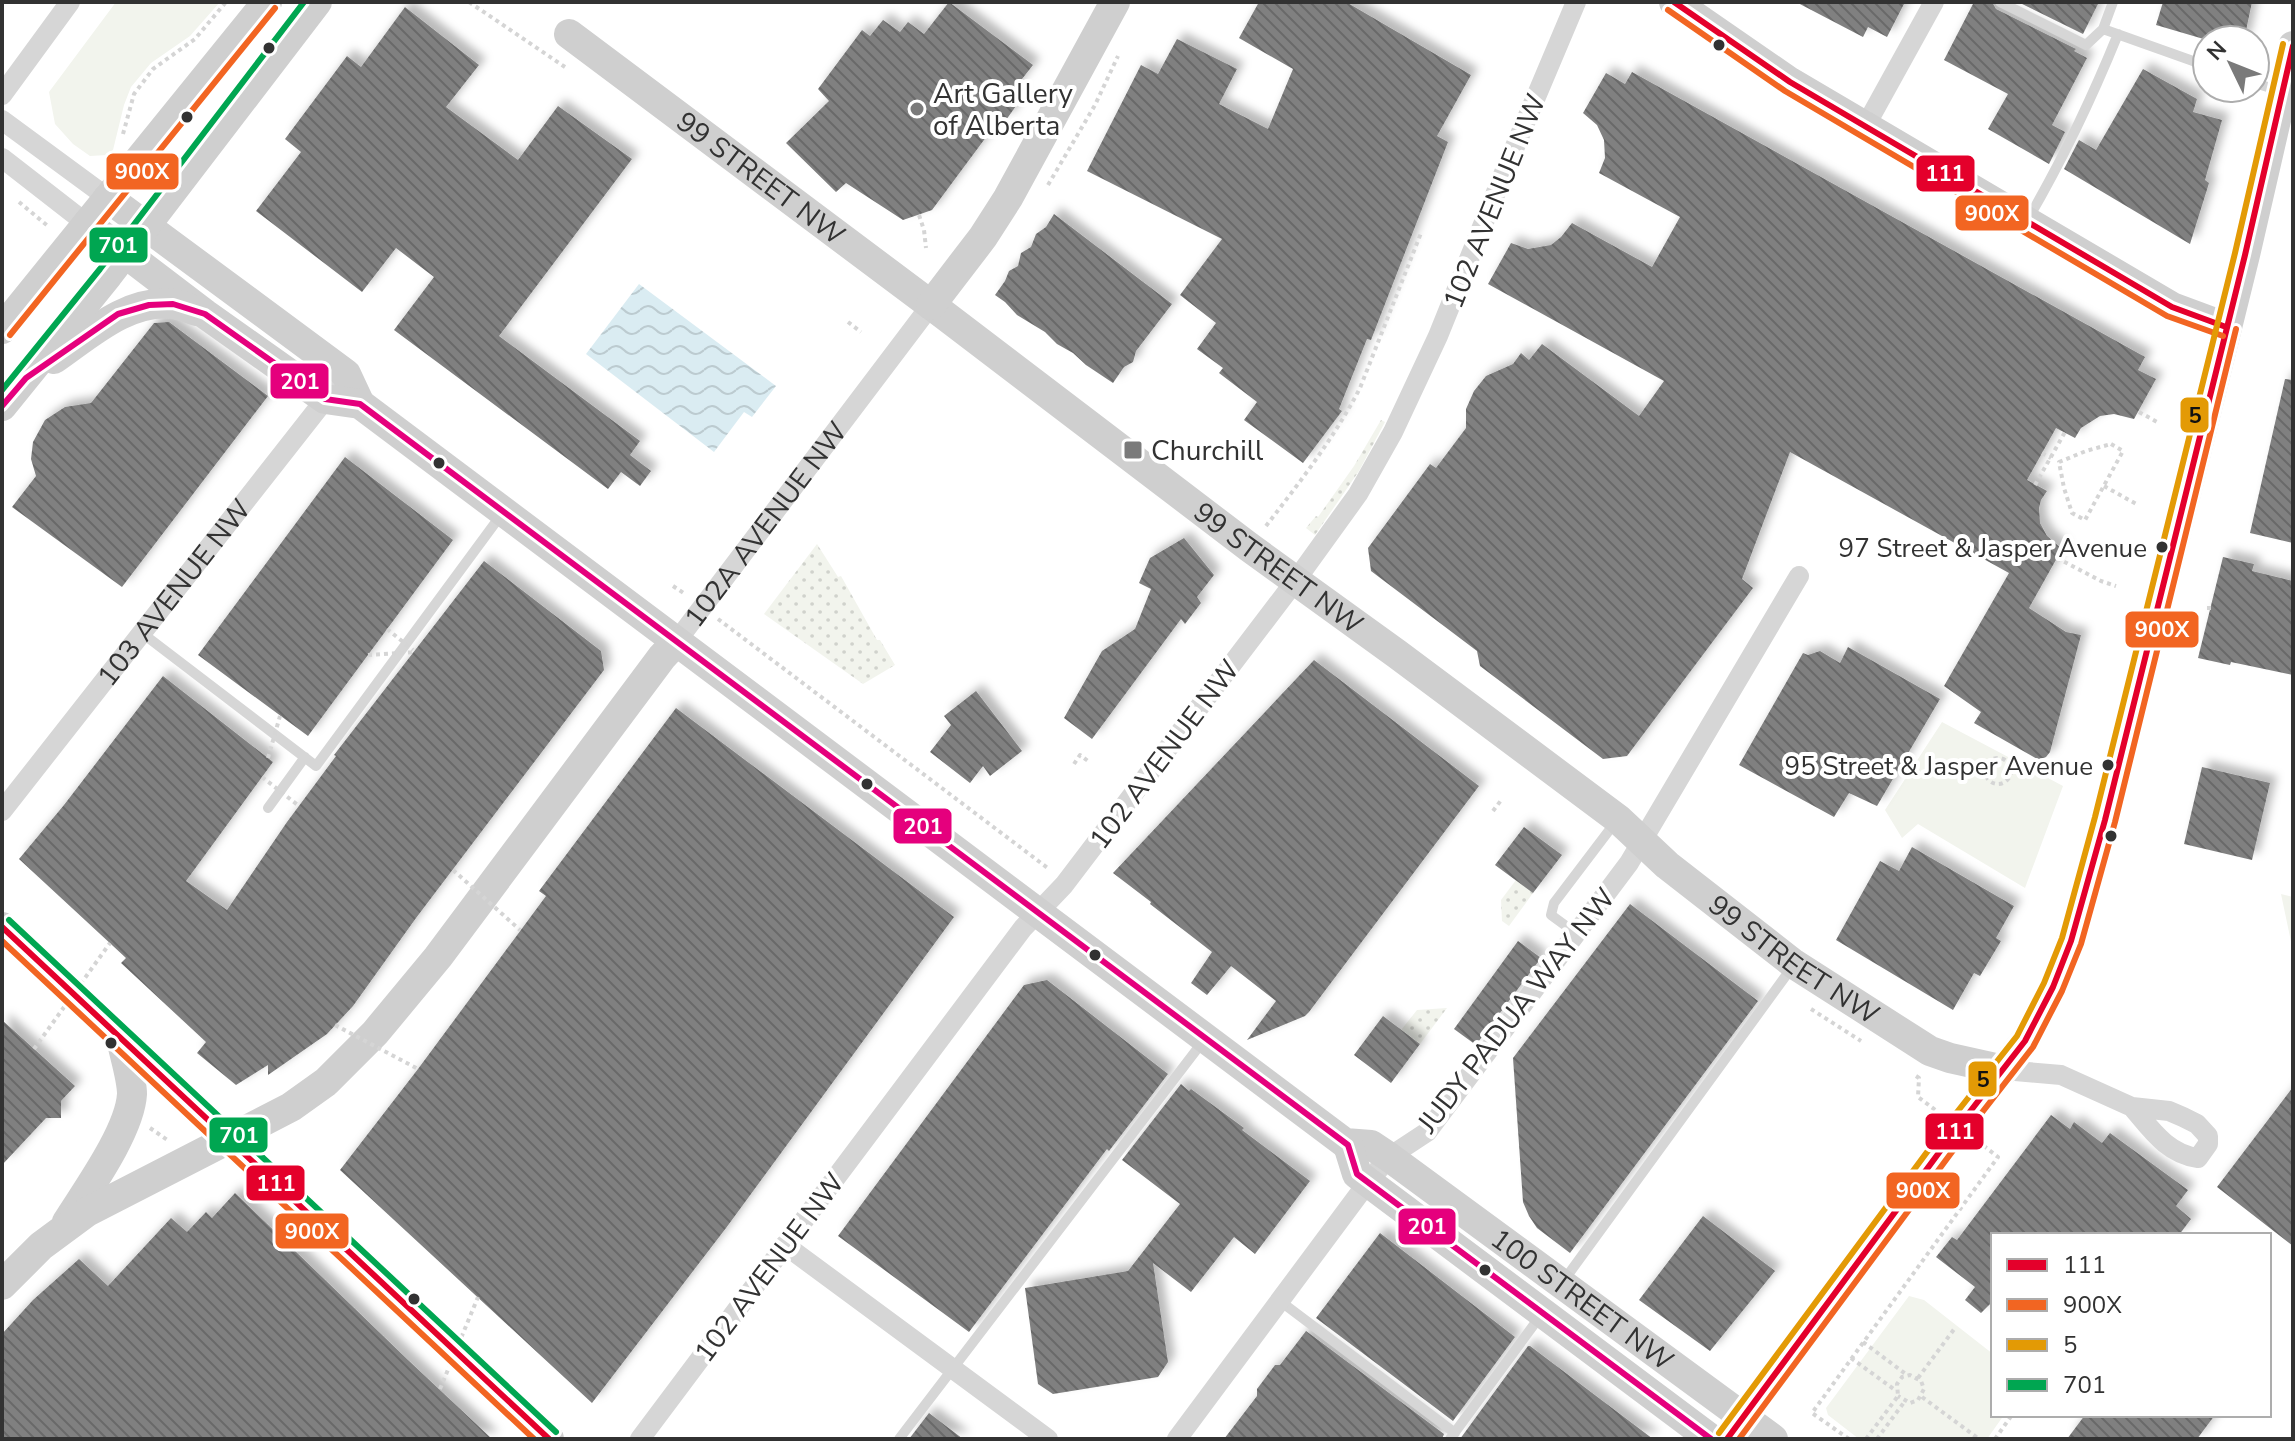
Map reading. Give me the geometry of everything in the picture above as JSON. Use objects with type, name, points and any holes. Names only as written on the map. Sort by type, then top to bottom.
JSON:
[{"type":"main road","points":[[2,329],[267,2]]},
{"type":"main road","points":[[2,406],[125,254],[317,2]]},
{"type":"main road","name":"102A AVENUE NW","points":[[931,305],[983,237],[1008,198],[1115,2]]},
{"type":"main road","points":[[1674,2],[1790,82],[2172,307],[2226,327]]},
{"type":"main road","name":"99 STREET NW","points":[[569,34],[1249,547],[1618,819],[1688,882],[1794,964],[1930,1051],[2004,1070]]},
{"type":"main road","points":[[2271,84],[2293,46]]},
{"type":"main road","points":[[1734,1428],[2025,1041],[2053,987],[2076,927],[2154,627],[2245,255],[2267,104]]},
{"type":"main road","name":"100 STREET NW","points":[[108,198],[346,374],[360,404],[1348,1145],[1357,1174],[1379,1170],[1561,1285],[1734,1428],[1773,1439]]},
{"type":"main road","name":"100 STREET NW","points":[[87,224],[205,314],[325,399],[360,404]]},
{"type":"main road","points":[[26,378],[118,314],[149,305],[173,304],[205,314]]},
{"type":"main road","name":"102A AVENUE NW","points":[[230,1140],[291,1107],[318,1088],[375,1033],[438,957],[654,667],[676,642]]},
{"type":"main road","points":[[2,927],[549,1439]]},
{"type":"main road","points":[[64,1228],[119,1136],[126,1118],[132,1093],[121,1038]]},
{"type":"main road","points":[[2,1285],[31,1255],[87,1212],[230,1140]]},
{"type":"main road","name":"100 STREET NW","points":[[1379,1170],[1542,1314],[1711,1439]]},
{"type":"street","points":[[2,95],[70,2]]},
{"type":"street","name":"102 AVENUE NW","points":[[640,1439],[1023,928],[1066,882],[1350,507],[1400,419],[1438,336],[1576,2]]},
{"type":"street","points":[[1866,125],[1934,2]]},
{"type":"street","name":"100 STREET NW","points":[[2,120],[108,198]]},
{"type":"street","name":"100 STREET NW","points":[[2,158],[87,224]]},
{"type":"street","name":"102A AVENUE NW","points":[[676,642],[931,305]]},
{"type":"street","name":"103 AVENUE NW","points":[[2,811],[346,374]]},
{"type":"street","name":"JUDY PADUA WAY NW","points":[[1379,1170],[1427,1132],[1619,878],[1799,576]]},
{"type":"street","points":[[2004,1070],[2061,1075],[2132,1107]]},
{"type":"street","points":[[1177,1439],[1379,1170]]},
{"type":"street","points":[[785,1245],[1048,1439]]},
{"type":"lane","points":[[2000,2],[2086,45],[2103,29],[2113,2]]},
{"type":"lane","points":[[2103,29],[2191,60]]},
{"type":"lane","points":[[2027,220],[2089,105],[2118,34]]},
{"type":"lane","points":[[142,633],[316,766],[503,512]]},
{"type":"lane","points":[[268,808],[305,757]]},
{"type":"lane","points":[[1577,934],[1551,915],[1554,903],[1618,819]]},
{"type":"lane","points":[[1561,1285],[1794,964]]},
{"type":"lane","points":[[899,1439],[1205,1038]]},
{"type":"lane","points":[[1280,1301],[1452,1436],[1542,1314]]},
{"type":"path","points":[[121,141],[134,94],[153,69],[195,39],[226,2]]},
{"type":"path","points":[[12,196],[54,231]]},
{"type":"path","points":[[919,215],[926,248]]},
{"type":"path","points":[[1249,547],[1320,455],[1349,410],[1421,233]]},
{"type":"path","points":[[848,322],[861,332]]},
{"type":"path","points":[[2139,412],[2159,423]]},
{"type":"path","points":[[2035,485],[2065,432]]},
{"type":"path","points":[[2111,444],[2123,451],[2104,486],[2085,520],[2072,513],[2059,462],[2111,444]]},
{"type":"path","points":[[2042,453],[2051,458]]},
{"type":"path","points":[[2104,486],[2138,505]]},
{"type":"path","points":[[2057,558],[2116,586]]},
{"type":"path","points":[[673,586],[1066,882]]},
{"type":"path","points":[[368,655],[415,652],[387,629]]},
{"type":"path","points":[[268,758],[280,716]]},
{"type":"path","points":[[1074,764],[1080,755],[1088,761]]},
{"type":"path","points":[[1996,758],[2005,759],[2011,770],[2010,778],[2000,785],[1989,782],[1984,770],[1988,762],[1996,758]]},
{"type":"path","points":[[262,777],[299,806]]},
{"type":"path","points":[[1493,811],[1502,799]]},
{"type":"path","points":[[453,870],[520,930]]},
{"type":"path","points":[[34,1049],[110,943]]},
{"type":"path","points":[[335,1025],[418,1069]]},
{"type":"path","points":[[148,1126],[171,1143]]},
{"type":"path","points":[[1849,1439],[1812,1413],[1998,1157]]},
{"type":"path","points":[[440,1389],[478,1297]]},
{"type":"path","points":[[1918,1378],[1955,1328]]},
{"type":"path","points":[[1851,1358],[1905,1401],[1914,1402],[1922,1397],[1924,1389],[1918,1378],[1907,1375],[1863,1342]]},
{"type":"path","points":[[1866,1439],[1897,1394],[1899,1381],[1907,1375]]},
{"type":"path","points":[[1922,1397],[1979,1439]]},
{"type":"path","points":[[1877,1439],[1905,1401]]},
{"type":"path","points":[[1995,1439],[2011,1417]]},
{"type":"shaded area","points":[[116,2],[220,2],[190,36],[151,63],[131,87],[113,150],[107,155],[90,156],[73,144],[55,124],[49,92]]},
{"type":"shaded area","points":[[1381,420],[1385,422],[1359,471],[1315,535],[1306,528],[1318,517],[1354,466]]},
{"type":"shaded area","points":[[817,544],[838,577],[841,576],[877,640],[880,640],[895,665],[863,684],[764,614]]},
{"type":"shaded area","points":[[1942,722],[2063,786],[2025,888],[1918,824],[1902,838],[1885,810]]},
{"type":"shaded area","points":[[1516,880],[1533,893],[1509,926],[1502,921],[1501,900]]},
{"type":"shaded area","points":[[2281,894],[2293,897],[2293,951]]},
{"type":"shaded area","points":[[1447,1008],[1420,1044],[1401,1030],[1417,1010]]},
{"type":"shaded area","points":[[1909,1296],[1924,1300],[1991,1352],[1991,1417],[2003,1417],[1987,1439],[1859,1439],[1828,1415],[1826,1408]]},
{"type":"water","points":[[639,284],[776,386],[752,417],[744,412],[714,452],[586,354]]},
{"type":"building","name":"Art Gallery of Alberta","points":[[949,2],[1033,65],[1011,93],[1021,99],[1006,120],[1001,117],[932,210],[903,220],[846,183],[836,192],[786,143],[829,101],[818,89],[862,30],[870,36],[883,20],[900,32],[908,22],[924,34]]},
{"type":"building","points":[[1259,2],[1346,2],[1471,75],[1437,136],[1448,142],[1371,340],[1367,339],[1339,409],[1342,411],[1303,463],[1244,420],[1257,402],[1219,373],[1223,368],[1197,349],[1216,323],[1180,295],[1222,239],[1087,171],[1141,65],[1158,74],[1177,39],[1237,69],[1219,104],[1268,129],[1293,69],[1239,38]]},
{"type":"building","points":[[1796,2],[1905,2],[1887,37],[1868,27],[1863,37]]},
{"type":"building","points":[[1974,2],[1992,2],[1996,9],[2076,49],[2074,51],[2087,58],[2052,125],[2065,132],[2049,164],[1988,129],[2008,94],[1944,60]]},
{"type":"building","points":[[2018,2],[2099,2],[2083,34]]},
{"type":"building","points":[[2163,2],[2252,2],[2247,24],[2191,24],[2191,35],[2156,25]]},
{"type":"building","points":[[405,7],[479,65],[446,107],[518,160],[558,106],[632,159],[499,336],[640,441],[630,455],[651,471],[640,486],[621,472],[608,489],[394,330],[434,277],[396,248],[362,292],[256,211],[301,152],[285,139],[347,56],[361,67]]},
{"type":"building","points":[[2143,69],[2191,96],[2191,104],[2195,104],[2193,112],[2222,120],[2205,180],[2209,183],[2190,244],[2064,169],[2079,140],[2096,150]]},
{"type":"building","points":[[1632,72],[2145,357],[2138,370],[2156,379],[2134,419],[2114,414],[2100,416],[2081,428],[2075,438],[2056,428],[2027,480],[2047,491],[2039,508],[2040,523],[2047,536],[2062,549],[2029,608],[2066,632],[2081,635],[2050,752],[2046,757],[2039,760],[1974,723],[1981,712],[1944,686],[2009,573],[1790,452],[1742,579],[1753,588],[1627,756],[1603,759],[1480,666],[1477,651],[1371,571],[1368,548],[1430,464],[1436,468],[1466,428],[1466,409],[1474,391],[1486,376],[1513,364],[1521,353],[1529,360],[1542,344],[1639,416],[1664,381],[1488,284],[1511,243],[1528,249],[1551,245],[1572,223],[1652,267],[1680,217],[1599,173],[1605,158],[1604,140],[1597,125],[1583,113],[1606,73],[1625,84]]},
{"type":"building","points":[[1054,214],[1172,304],[1136,351],[1133,362],[1124,367],[1113,383],[1017,315],[995,295],[1009,271],[1018,266],[1021,253],[1031,247],[1036,234],[1046,227]]},
{"type":"building","points":[[169,322],[268,396],[122,587],[12,507],[36,476],[31,459],[33,442],[45,420],[65,407],[91,403],[154,323]]},
{"type":"building","points":[[2285,379],[2293,380],[2293,543],[2250,533]]},
{"type":"building","points":[[345,457],[453,540],[308,736],[198,655]]},
{"type":"building","points":[[1184,538],[1214,575],[1197,597],[1201,603],[1185,624],[1181,619],[1092,739],[1064,718],[1102,651],[1135,629],[1151,589],[1139,583],[1150,558]]},
{"type":"building","points":[[2223,557],[2254,564],[2252,571],[2293,581],[2293,675],[2198,658]]},
{"type":"building","points":[[484,561],[601,651],[604,670],[353,1006],[327,1034],[268,1075],[268,1065],[236,1085],[197,1053],[206,1042],[121,963],[126,958],[19,859],[163,676],[273,762],[186,881],[227,910],[334,755]]},
{"type":"building","points":[[1848,647],[1940,699],[1877,806],[1849,793],[1834,817],[1739,765],[1803,653],[1808,655],[1820,651],[1840,663]]},
{"type":"building","points":[[1314,660],[1479,786],[1309,1012],[1247,1040],[1276,1001],[1231,966],[1207,995],[1191,983],[1212,952],[1113,873]]},
{"type":"building","points":[[976,691],[1022,751],[990,776],[983,766],[970,783],[930,752],[951,725],[944,716]]},
{"type":"building","points":[[676,708],[954,917],[726,1228],[592,1403],[340,1170],[546,896],[539,891]]},
{"type":"building","points":[[2202,767],[2270,783],[2252,860],[2184,844]]},
{"type":"building","points":[[1524,827],[1562,855],[1533,893],[1495,865]]},
{"type":"building","points":[[1912,847],[2014,906],[1996,938],[2001,941],[1980,976],[1974,973],[1953,1010],[1836,940],[1880,861],[1899,871]]},
{"type":"building","points":[[1630,904],[1758,1001],[1570,1253],[1537,1228],[1523,1202],[1513,1058]]},
{"type":"building","points":[[1518,941],[1541,958],[1476,1045],[1454,1029]]},
{"type":"building","points":[[1047,980],[1168,1074],[1109,1151],[1107,1149],[969,1332],[838,1236],[1024,985]]},
{"type":"building","points":[[1383,1016],[1420,1044],[1391,1083],[1354,1055]]},
{"type":"building","points":[[2,1020],[75,1086],[61,1101],[61,1118],[46,1118],[2,1165]]},
{"type":"building","points":[[1181,1084],[1244,1128],[1242,1130],[1310,1181],[1255,1254],[1234,1237],[1191,1292],[1153,1263],[1168,1362],[1158,1377],[1053,1394],[1038,1384],[1025,1288],[1128,1271],[1180,1204],[1122,1160]]},
{"type":"building","points":[[2293,1087],[2293,1246],[2217,1187]]},
{"type":"building","points":[[2051,1115],[2070,1129],[2074,1122],[2102,1143],[2110,1133],[2188,1190],[2176,1206],[2191,1219],[2180,1233],[1991,1233],[1991,1303],[1981,1313],[1965,1300],[1975,1287],[1936,1257],[1952,1237],[1957,1240]]},
{"type":"building","points":[[235,1193],[492,1439],[2,1439],[2,1334],[33,1300],[79,1259],[108,1286],[171,1218],[187,1232],[206,1212],[212,1218]]},
{"type":"building","points":[[1703,1216],[1775,1271],[1710,1351],[1639,1300]]},
{"type":"building","points":[[1380,1233],[1515,1337],[1453,1421],[1316,1318]]},
{"type":"building","points":[[1306,1331],[1444,1434],[1442,1439],[1224,1439],[1257,1396],[1257,1389],[1275,1365],[1280,1365]]},
{"type":"building","points":[[1530,1346],[1653,1439],[1460,1439]]},
{"type":"building","points":[[929,1413],[963,1439],[909,1439]]},
{"type":"building","points":[[2084,1417],[2214,1417],[2197,1439],[2067,1439]]},
{"type":"transit line","name":"701","points":[[2,390],[100,269],[304,2]]},
{"type":"transit line","name":"111","points":[[1674,2],[1790,82],[2172,307],[2226,327]]},
{"type":"transit line","name":"900X","points":[[10,335],[275,8]]},
{"type":"transit line","name":"900X","points":[[1668,10],[1785,91],[2167,316],[2223,336]]},
{"type":"transit line","name":"5","points":[[1719,1433],[1950,1121],[2017,1036],[2044,983],[2062,938],[2095,817],[2235,253],[2283,44]]},
{"type":"transit line","name":"111","points":[[1727,1439],[2025,1041],[2053,987],[2071,941],[2105,820],[2245,255],[2293,46]]},
{"type":"transit line","name":"201","points":[[2,406],[26,378],[118,314],[149,305],[173,304],[205,314],[325,399],[360,404],[1348,1145],[1357,1174],[1711,1439]]},
{"type":"transit line","name":"900X","points":[[1739,1439],[2033,1047],[2062,991],[2081,944],[2115,822],[2236,329]]},
{"type":"transit line","name":"701","points":[[9,920],[556,1432]]},
{"type":"transit line","name":"111","points":[[2,927],[549,1439]]},
{"type":"transit line","name":"900X","points":[[2,941],[534,1439]]},
{"type":"place","name":"Art Gallery of Alberta","points":[[917,109]]},
{"type":"place","name":"Churchill","points":[[1133,450]]},
{"type":"place","name":"97 Street & Jasper Avenue","points":[[2162,547]]},
{"type":"place","name":"95 Street & Jasper Avenue","points":[[2108,765]]}]
